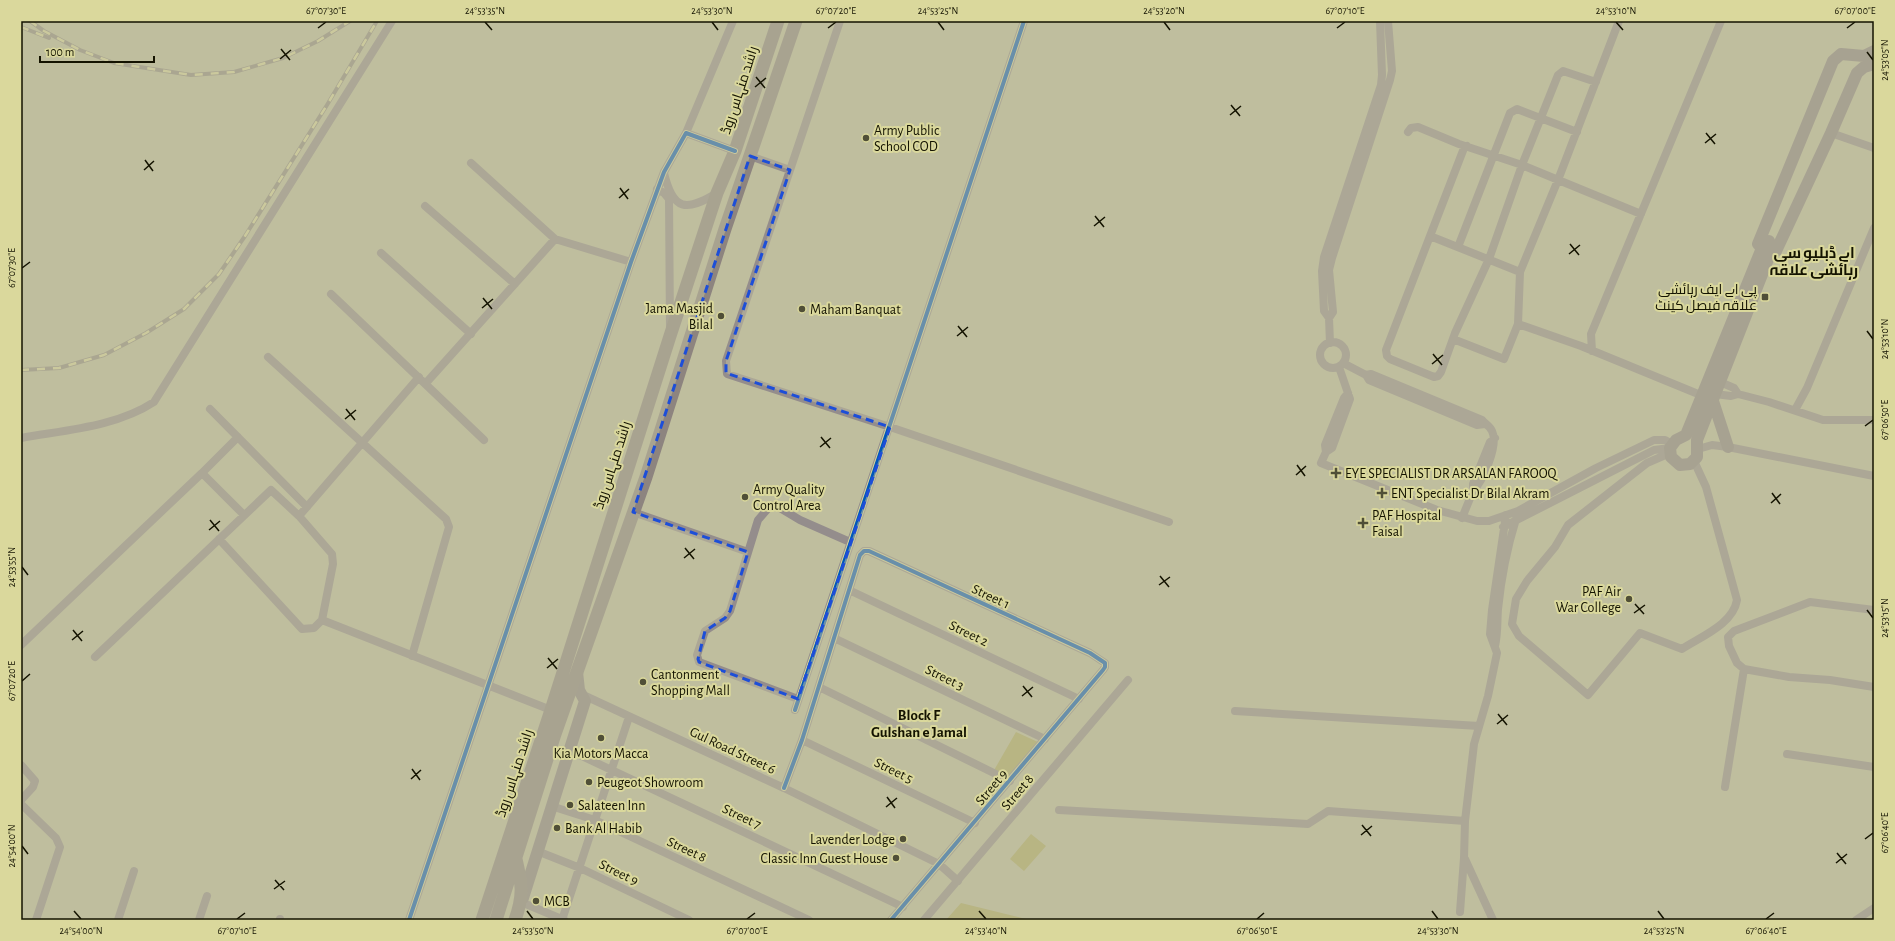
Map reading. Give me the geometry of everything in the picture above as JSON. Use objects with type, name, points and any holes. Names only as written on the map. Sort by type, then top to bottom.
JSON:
[{"type":"main road","name":"راشد منہاس روڈ","points":[[482,920],[528,782],[717,193],[736,151],[778,21]]},
{"type":"main road","name":"راشد منہاس روڈ","points":[[496,920],[555,734],[633,512],[796,21]]},
{"type":"main road","points":[[528,782],[531,782],[535,777],[544,754],[555,734]]},
{"type":"main road","points":[[506,846],[516,832],[530,796],[537,794]]},
{"type":"main road","points":[[515,920],[522,902],[521,881],[516,859]]},
{"type":"street","points":[[21,438],[123,418],[141,411],[154,402],[392,21]]},
{"type":"street","points":[[410,920],[631,262],[664,172],[686,133],[733,21]]},
{"type":"street","points":[[840,21],[726,361],[728,374],[890,427],[1169,522]]},
{"type":"street","points":[[794,710],[890,427],[1024,21]]},
{"type":"street","points":[[1330,343],[1329,318],[1324,311],[1322,271],[1324,257],[1381,85],[1380,21]]},
{"type":"street","points":[[1329,318],[1333,312],[1329,270],[1332,258],[1392,71],[1388,21]]},
{"type":"street","points":[[1453,339],[1504,359],[1518,324],[1520,272],[1577,132],[1618,21]]},
{"type":"street","points":[[1592,351],[1591,334],[1721,21]]},
{"type":"street","points":[[1874,52],[1864,56],[1841,54],[1833,60],[1758,244],[1766,251],[1776,251],[1857,73],[1864,67],[1874,64]]},
{"type":"street","points":[[1467,146],[1464,148],[1386,350],[1386,354],[1390,359],[1429,376],[1438,376],[1441,372],[1453,339],[1489,259],[1522,165],[1558,75],[1563,71],[1596,82]]},
{"type":"street","points":[[1458,247],[1510,113],[1515,109],[1577,132]]},
{"type":"street","points":[[1408,132],[1411,128],[1418,127],[1522,165],[1641,214]]},
{"type":"street","points":[[686,133],[736,151]]},
{"type":"street","points":[[1831,133],[1874,148]]},
{"type":"street","points":[[750,156],[790,170]]},
{"type":"street","points":[[472,163],[555,239],[631,262]]},
{"type":"street","points":[[664,172],[672,196],[682,204],[693,206],[717,193]]},
{"type":"street","points":[[657,190],[664,193],[669,199],[670,336]]},
{"type":"street","points":[[425,206],[515,284]]},
{"type":"street","points":[[1795,410],[1807,388],[1874,228]]},
{"type":"street","points":[[1430,236],[1520,272]]},
{"type":"street","points":[[426,383],[555,239]]},
{"type":"street","points":[[1341,365],[1348,393],[1344,398],[1325,445],[1326,452],[1321,463],[1437,510],[1476,521],[1489,521],[1518,511],[1596,468],[1654,440],[1665,440],[1671,448],[1674,461],[1680,465],[1690,464],[1694,461],[1697,457],[1697,440],[1710,397],[1766,251]]},
{"type":"street","points":[[381,254],[470,334]]},
{"type":"street","points":[[331,294],[484,440]]},
{"type":"street","points":[[1518,324],[1710,397],[1731,396],[1738,394],[1795,410],[1823,420],[1874,420]]},
{"type":"street","points":[[1330,343],[1336,343],[1342,346],[1345,351],[1346,358],[1341,365],[1332,368],[1327,367],[1322,362],[1320,356],[1321,350],[1330,343]]},
{"type":"street","points":[[1694,461],[1706,487],[1735,592],[1737,600],[1735,610],[1729,619],[1682,649],[1640,633],[1588,695],[1519,636],[1512,624],[1516,599],[1527,580],[1555,547],[1568,525],[1647,463],[1671,448],[1686,434],[1720,382],[1726,352]]},
{"type":"street","points":[[268,357],[440,512],[450,527],[412,656]]},
{"type":"street","points":[[1341,365],[1366,375],[1369,380],[1476,425],[1485,424],[1491,429],[1495,438],[1490,442],[1473,484],[1472,491],[1462,518]]},
{"type":"street","points":[[299,516],[419,377]]},
{"type":"street","points":[[1720,382],[1734,388],[1738,394]]},
{"type":"street","points":[[1710,397],[1728,447]]},
{"type":"street","points":[[210,409],[306,507]]},
{"type":"street","points":[[21,645],[238,437]]},
{"type":"street","points":[[1698,449],[1712,445],[1728,447],[1874,476]]},
{"type":"street","points":[[1503,527],[1654,450],[1671,448]]},
{"type":"street","points":[[202,473],[244,515]]},
{"type":"street","points":[[95,657],[244,515],[271,490],[299,516],[332,554],[333,564],[322,620],[314,628],[302,628],[219,539]]},
{"type":"street","points":[[798,699],[765,688],[699,662],[697,655],[705,631],[725,618],[730,611],[758,520],[771,505],[775,505],[800,520],[850,542]]},
{"type":"street","points":[[1495,646],[1498,636],[1498,609],[1509,542],[1518,511]]},
{"type":"street","points":[[633,512],[748,552]]},
{"type":"street","points":[[1460,912],[1464,858],[1464,821],[1474,744],[1488,696],[1497,654],[1490,634],[1503,527],[1506,516]]},
{"type":"street","name":"Street 1","points":[[849,590],[860,555],[864,551],[869,551],[1090,653],[1105,663],[1106,667]]},
{"type":"street","points":[[784,788],[802,740],[849,590]]},
{"type":"street","name":"Street 2","points":[[849,590],[1079,700]]},
{"type":"street","points":[[1874,610],[1810,602],[1734,632],[1728,637],[1728,646],[1737,663],[1744,669],[1789,677],[1830,680],[1874,687]]},
{"type":"street","points":[[322,620],[551,710]]},
{"type":"street","name":"Street 3","points":[[834,638],[1045,739]]},
{"type":"street","name":"Street 9","points":[[891,920],[1106,667]]},
{"type":"street","points":[[1725,787],[1744,669]]},
{"type":"street","points":[[577,672],[580,694],[585,701],[522,902],[563,920],[629,717]]},
{"type":"street","name":"Street 8","points":[[924,920],[1128,680]]},
{"type":"street","points":[[819,687],[1010,781]]},
{"type":"street","name":"Gul Road Street 6","points":[[580,694],[784,788],[939,864],[958,881]]},
{"type":"street","points":[[1235,711],[1479,726]]},
{"type":"street","name":"Street 5","points":[[802,740],[975,823]]},
{"type":"street","name":"Street 7","points":[[570,750],[902,907]]},
{"type":"street","points":[[1787,754],[1874,768]]},
{"type":"street","points":[[21,765],[35,781],[33,787],[21,800]]},
{"type":"street","points":[[21,804],[56,838],[60,847],[36,920]]},
{"type":"street","name":"Street 8","points":[[551,806],[595,820],[809,920]]},
{"type":"street","points":[[1059,810],[1308,824],[1328,811],[1464,821]]},
{"type":"street","name":"Street 9","points":[[537,851],[580,868],[689,920]]},
{"type":"street","points":[[1464,858],[1493,920]]},
{"type":"street","points":[[118,920],[134,871]]},
{"type":"street","points":[[200,920],[208,896]]},
{"type":"street","points":[[1856,920],[1874,908]]},
{"type":"highlighted area","points":[[750,156],[790,170],[726,361],[726,373],[890,427],[798,699],[699,662],[698,659],[705,631],[725,618],[730,611],[748,552],[633,512]]},
{"type":"shaded area","points":[[1016,732],[1040,743],[1010,781],[993,772]]},
{"type":"shaded area","points":[[1031,834],[1046,846],[1024,871],[1010,859]]},
{"type":"shaded area","points":[[961,903],[1030,920],[946,920]]},
{"type":"railway","points":[[30,21],[44,31],[80,50],[114,63],[191,75],[234,72],[283,58],[318,41],[350,21]]},
{"type":"railway","points":[[21,370],[59,368],[104,355],[146,333],[184,309],[219,274],[245,236],[327,105],[377,21]]},
{"type":"railway","points":[[21,27],[49,38]]},
{"type":"cycle path","points":[[795,710],[1024,21]]},
{"type":"cycle path","points":[[409,920],[631,262],[664,172],[686,133],[735,151]]},
{"type":"cycle path","points":[[784,788],[802,740],[860,555],[864,551],[869,551],[1090,653],[1105,663],[1103,670],[891,920]]},
{"type":"place","name":"Army Public School COD","points":[[866,138]]},
{"type":"place","name":"پی اے ایف رہائشی علاقہ فیصل کینٹ","points":[[1765,297]]},
{"type":"place","name":"Maham Banquat","points":[[802,309]]},
{"type":"place","name":"Jama Masjid Bilal","points":[[721,316]]},
{"type":"place","name":"EYE SPECIALIST DR ARSALAN FAROOQ","points":[[1336,473]]},
{"type":"place","name":"ENT Specialist Dr Bilal Akram","points":[[1382,493]]},
{"type":"place","name":"Army Quality Control Area","points":[[745,497]]},
{"type":"place","name":"PAF Hospital Faisal","points":[[1363,523]]},
{"type":"place","name":"PAF Air War College","points":[[1629,599]]},
{"type":"place","name":"Cantonment Shopping Mall","points":[[643,682]]},
{"type":"place","name":"Kia Motors Macca","points":[[601,738]]},
{"type":"place","name":"Peugeot Showroom","points":[[589,782]]},
{"type":"place","name":"Salateen Inn","points":[[570,805]]},
{"type":"place","name":"Bank Al Habib","points":[[557,828]]},
{"type":"place","name":"Lavender Lodge","points":[[903,839]]},
{"type":"place","name":"Classic Inn Guest House","points":[[896,858]]},
{"type":"place","name":"MCB","points":[[536,901]]},
{"type":"district","name":"اے ڈبلیو سی رہائشی علاقہ","points":[[1814,262]]},
{"type":"district","name":"Block F Gulshan e Jamal","points":[[919,724]]}]
